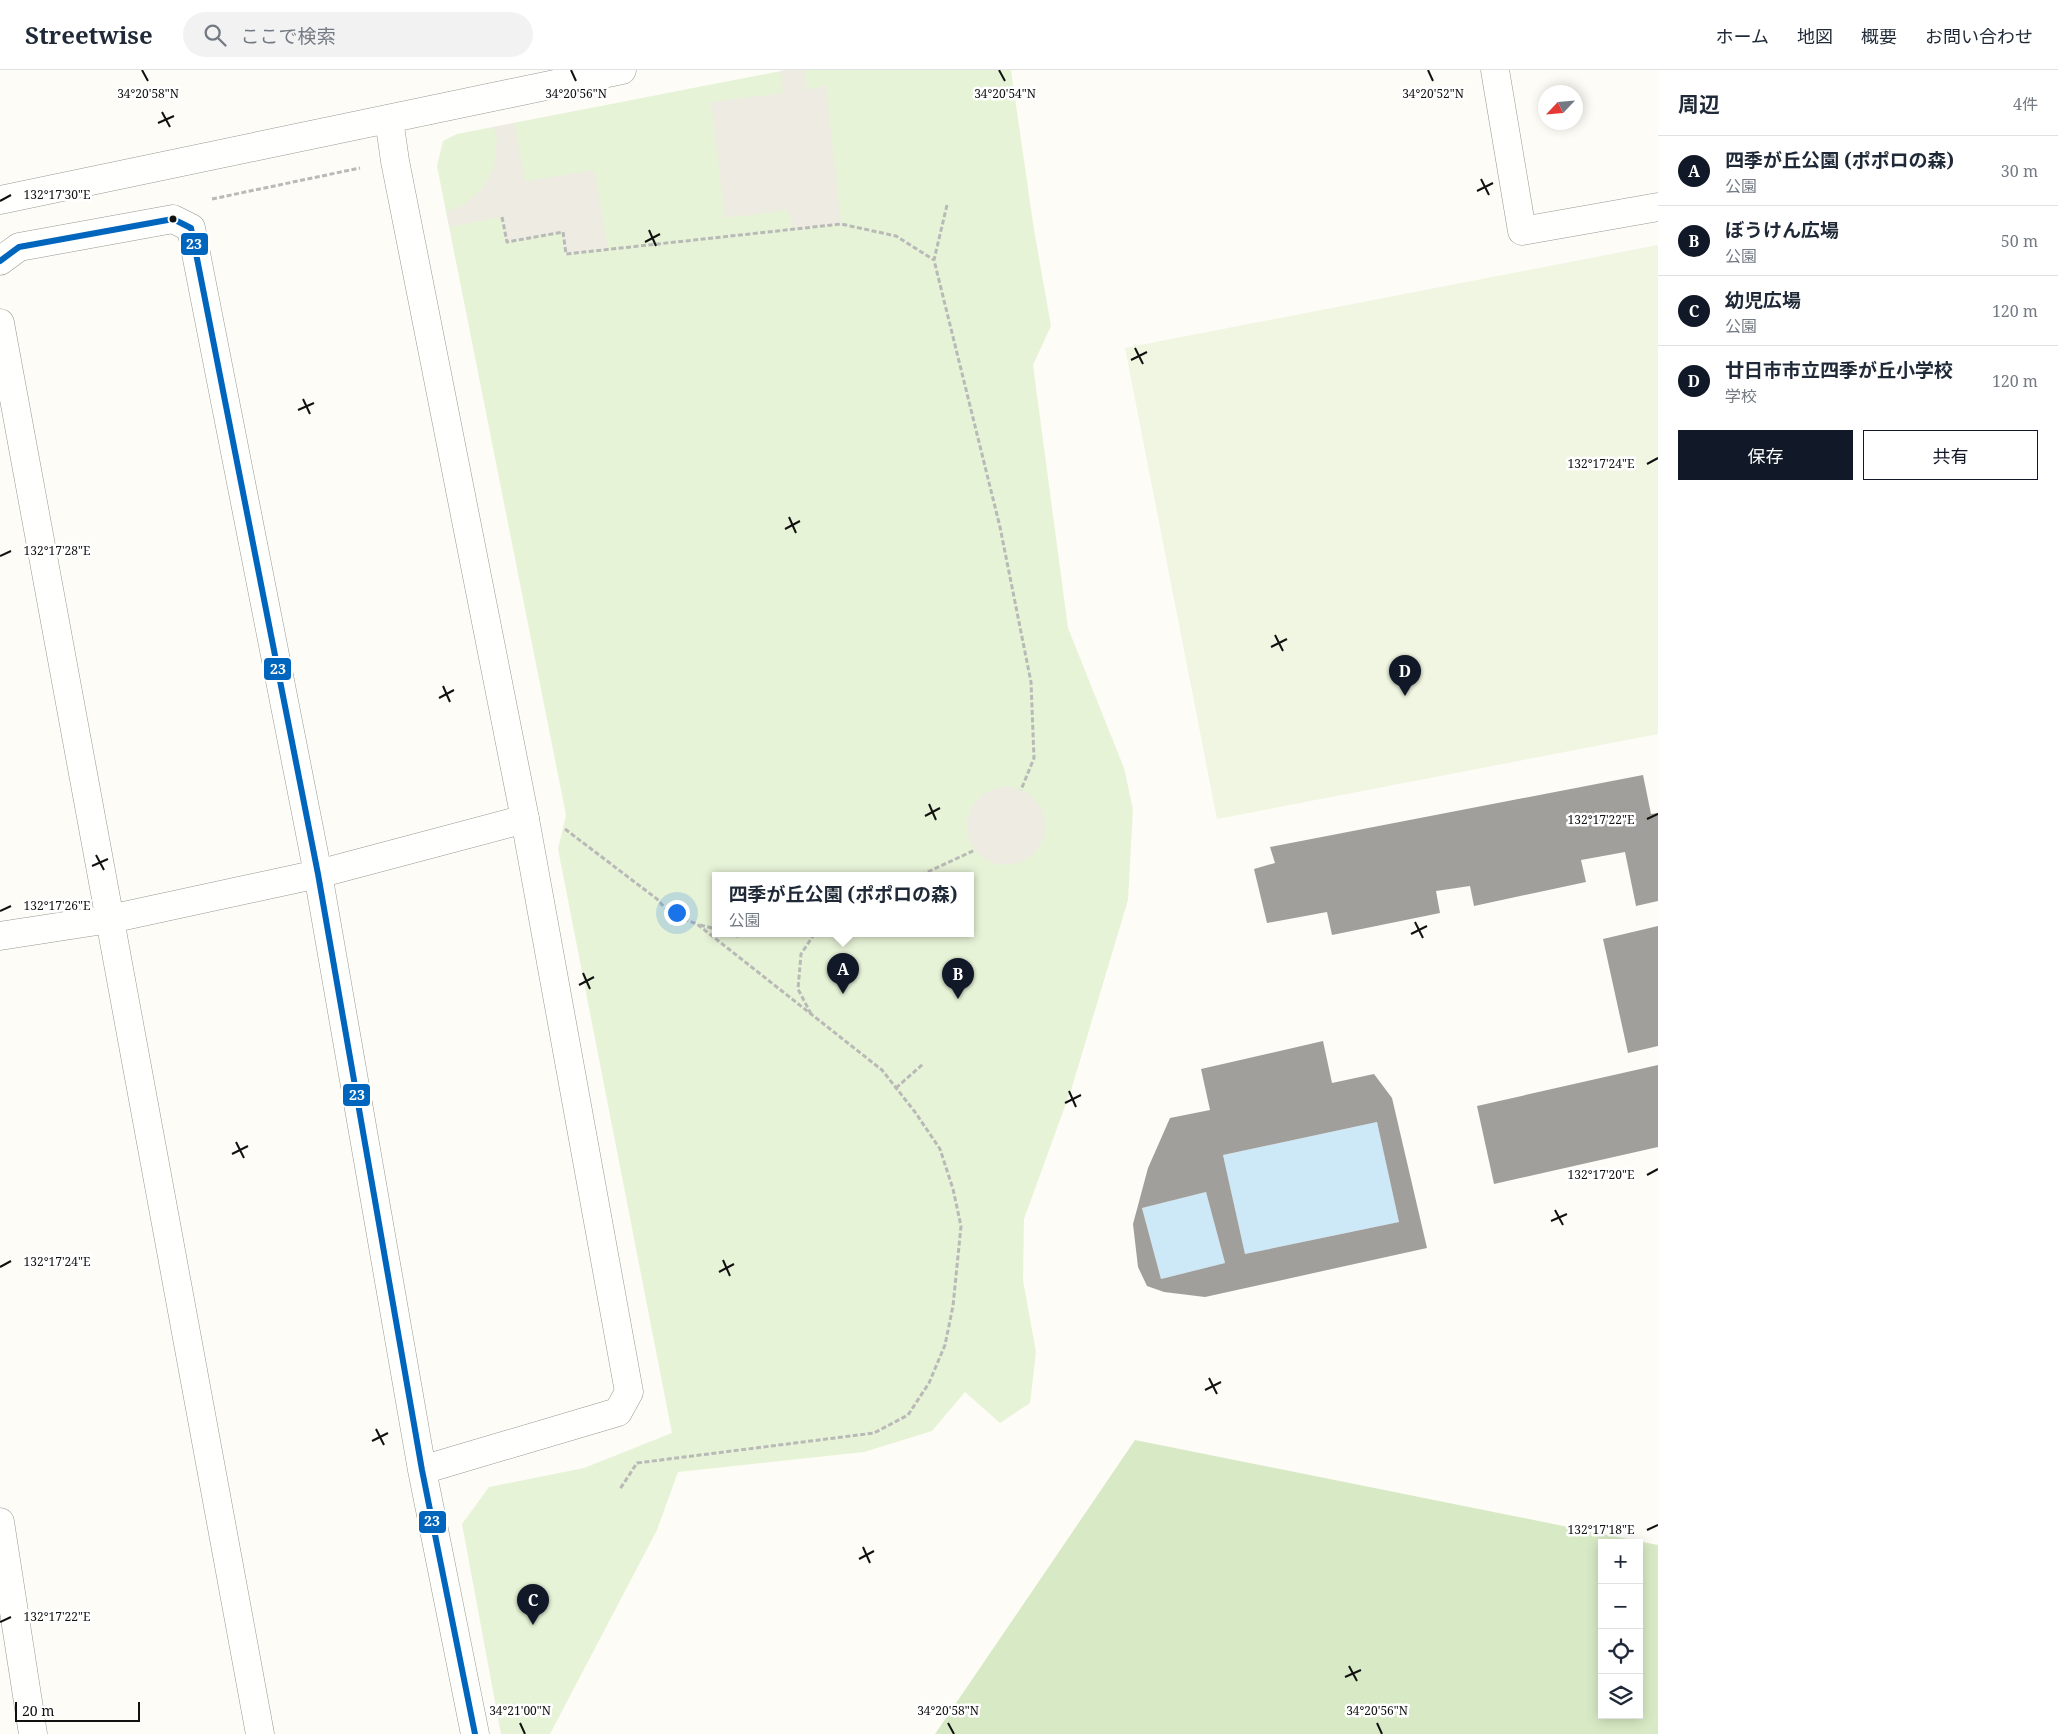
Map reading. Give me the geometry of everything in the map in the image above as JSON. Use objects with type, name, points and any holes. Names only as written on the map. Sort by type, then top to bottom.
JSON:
[{"type":"street","points":[[0,200],[622,70]]},
{"type":"street","points":[[1494,70],[1522,231],[1658,207]]},
{"type":"street","points":[[389,119],[397,171],[525,819],[629,1392],[618,1412],[422,1470]]},
{"type":"street","points":[[0,261],[19,247],[173,219],[191,228],[318,874],[422,1470],[475,1734]]},
{"type":"street","points":[[0,323],[260,1734]]},
{"type":"street","points":[[0,936],[110,919],[318,874],[525,819]]},
{"type":"street","points":[[0,1522],[33,1734]]},
{"type":"path","points":[[947,205],[934,260],[1000,527],[1031,682],[1034,758],[1021,790]]},
{"type":"path","points":[[502,217],[507,242],[563,232],[566,254],[841,224],[896,236],[934,260]]},
{"type":"path","points":[[565,829],[657,899],[670,914],[712,928]]},
{"type":"path","points":[[927,872],[975,850]]},
{"type":"path","points":[[697,924],[712,936]]},
{"type":"path","points":[[620,1489],[637,1463],[874,1433],[908,1415],[930,1383],[945,1345],[953,1306],[961,1226],[953,1189],[940,1149],[915,1112],[882,1070],[713,937]]},
{"type":"path","points":[[812,937],[801,954],[798,989],[812,1016]]},
{"type":"path","points":[[896,1088],[923,1064]]},
{"type":"green space","points":[[786,70],[1011,70],[1034,230],[1051,326],[1033,365],[1068,628],[1124,768],[1133,809],[1128,900],[1072,1087],[1024,1219],[1023,1280],[1036,1352],[1030,1403],[1000,1423],[965,1392],[932,1431],[864,1452],[678,1472],[657,1530],[550,1734],[501,1734],[462,1524],[489,1487],[584,1468],[672,1433],[558,849],[566,815],[437,166],[443,141],[457,134]]},
{"type":"green space","points":[[1658,245],[1658,734],[1217,819],[1125,348]]},
{"type":"green space","points":[[1135,1440],[1628,1539],[1598,1539],[1598,1719],[1643,1719],[1643,1542],[1658,1545],[1658,1734],[935,1734]]},
{"type":"shaded area","points":[[803,70],[808,90],[826,85],[841,224],[793,229],[789,210],[725,218],[711,102],[783,93],[780,71]]},
{"type":"shaded area","points":[[514,123],[525,181],[594,170],[608,249],[566,254],[562,232],[507,242],[502,217],[449,227],[447,211],[462,206],[482,189],[494,167],[497,142],[494,127]]},
{"type":"shaded area","points":[[1006,787],[1021,790],[1033,799],[1042,811],[1045,826],[1042,841],[1033,853],[1021,862],[1006,865],[991,862],[979,853],[970,841],[967,826],[970,811],[979,799],[991,790]]},
{"type":"water","points":[[1377,1122],[1399,1222],[1245,1254],[1223,1155]]},
{"type":"water","points":[[1206,1192],[1225,1263],[1161,1279],[1142,1208]]},
{"type":"building","points":[[1643,775],[1651,814],[1658,813],[1658,901],[1636,906],[1625,852],[1581,860],[1586,882],[1474,906],[1470,886],[1436,891],[1440,913],[1332,935],[1327,912],[1267,923],[1254,869],[1275,863],[1270,847]]},
{"type":"building","points":[[1658,926],[1658,1046],[1628,1053],[1603,939]]},
{"type":"building","points":[[1323,1041],[1332,1083],[1374,1074],[1392,1098],[1427,1248],[1205,1297],[1164,1292],[1147,1286],[1138,1267],[1133,1224],[1148,1168],[1170,1118],[1210,1110],[1201,1069]],"holes":[[[1377,1122],[1399,1222],[1245,1254],[1223,1155]],[[1206,1192],[1225,1263],[1161,1279],[1142,1208]]]},
{"type":"building","points":[[1658,1065],[1658,1147],[1494,1184],[1477,1106]]},
{"type":"transit line","name":"23","points":[[0,261],[19,247],[173,219],[191,228],[318,874],[422,1470],[475,1734]]},
{"type":"place","name":"廿日市市立四季が丘小学校","points":[[1405,696]]},
{"type":"place","name":"四季が丘公園 (ポポロの森)","points":[[843,994]]},
{"type":"place","name":"ぼうけん広場","points":[[958,999]]},
{"type":"place","name":"幼児広場","points":[[533,1625]]}]
